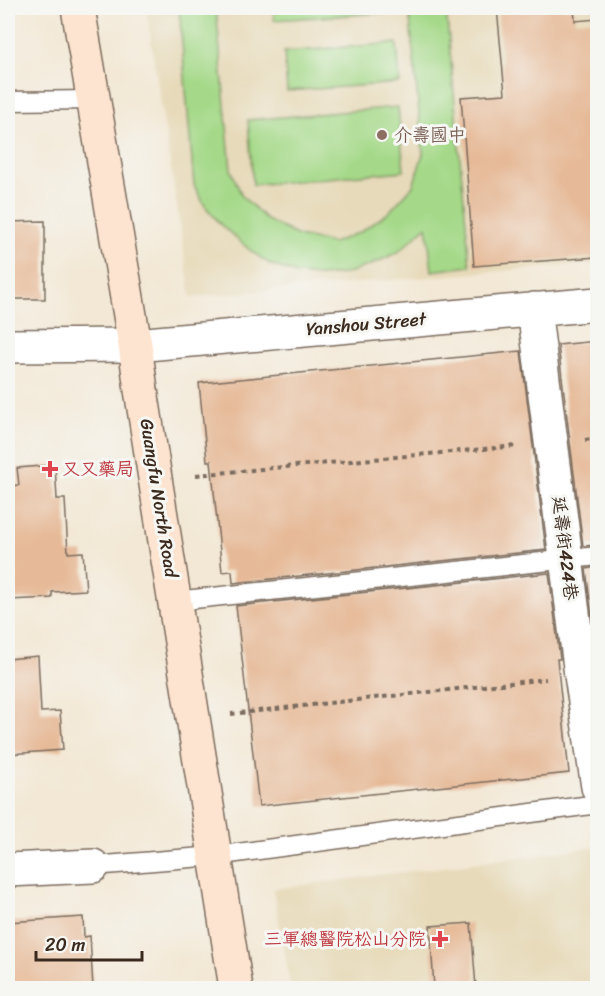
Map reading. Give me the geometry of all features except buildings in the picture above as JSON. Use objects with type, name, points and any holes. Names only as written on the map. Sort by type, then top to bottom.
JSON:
[{"type":"street","name":"Guangfu North Road","points":[[78,8],[135,345],[236,988]]},
{"type":"street","name":"Yanshou Street","points":[[8,346],[135,345],[597,304]]},
{"type":"street","name":"延壽街424巷","points":[[534,309],[551,443],[582,557],[581,675],[597,787]]},
{"type":"street","points":[[8,870],[93,866]]},
{"type":"lane","points":[[8,101],[94,100]]},
{"type":"lane","points":[[175,601],[582,557]]},
{"type":"lane","points":[[93,866],[215,856],[597,804]]},
{"type":"path","points":[[195,475],[597,438]]},
{"type":"path","points":[[231,714],[581,675]]},
{"type":"shaded area","name":"介壽國中","points":[[146,8],[597,8],[597,263],[191,297]]},
{"type":"shaded area","name":"三軍總醫院松山分院","points":[[597,847],[597,988],[291,988],[273,889]]},
{"type":"green space","points":[[179,8],[216,8],[231,170],[242,196],[267,220],[298,236],[333,243],[360,232],[388,213],[413,186],[423,154],[409,8],[446,8],[470,266],[432,271],[427,226],[398,252],[373,264],[345,274],[320,276],[296,274],[270,264],[221,225],[205,206],[194,185]]},
{"type":"green space","points":[[273,8],[394,8],[395,12],[274,20]]},
{"type":"green space","points":[[397,43],[400,83],[287,91],[284,52]]},
{"type":"green space","points":[[398,107],[404,171],[253,185],[248,120]]},
{"type":"place","name":"介壽國中","points":[[382,135]]},
{"type":"place","name":"又又藥局","points":[[50,469]]},
{"type":"place","name":"三軍總醫院松山分院","points":[[440,939]]}]
